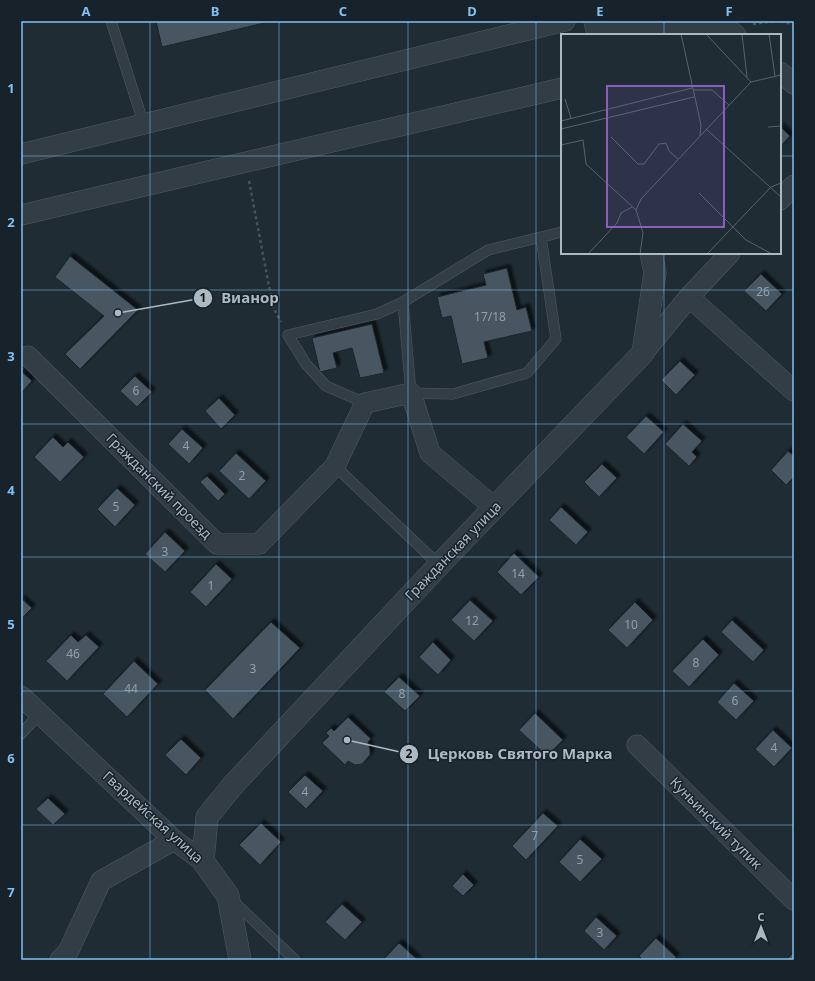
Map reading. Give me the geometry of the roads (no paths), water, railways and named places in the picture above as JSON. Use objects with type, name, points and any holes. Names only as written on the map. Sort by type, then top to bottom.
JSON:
[{"type":"street","points":[[21,154],[565,21]]},
{"type":"street","points":[[597,27],[727,28],[735,34]]},
{"type":"street","points":[[781,73],[794,84]]},
{"type":"street","points":[[21,215],[561,88]]},
{"type":"street","points":[[781,199],[794,185]]},
{"type":"street","points":[[643,353],[655,273],[651,254]]},
{"type":"street","name":"Гражданская улица","points":[[203,861],[207,817],[234,784],[439,565],[643,353],[689,297],[729,254]]},
{"type":"street","points":[[689,297],[794,391]]},
{"type":"street","name":"Гражданский проезд","points":[[28,356],[217,544],[259,544],[335,466],[365,403]]},
{"type":"street","points":[[365,403],[411,393],[430,453],[495,508]]},
{"type":"street","name":"Гвардейская улица","points":[[21,696],[174,840],[203,861],[228,896]]},
{"type":"street","name":"Куньинский тупик","points":[[637,746],[794,900]]},
{"type":"street","points":[[60,960],[68,952],[101,881],[174,840]]},
{"type":"street","points":[[228,896],[240,960]]},
{"type":"lane","points":[[111,21],[144,125]]},
{"type":"lane","points":[[365,403],[326,386],[306,364],[288,335],[377,314],[403,302],[488,250],[561,232]]},
{"type":"lane","points":[[403,302],[411,393],[453,394],[527,373],[556,339],[541,237]]},
{"type":"lane","points":[[335,466],[439,565]]},
{"type":"lane","points":[[21,734],[40,714]]},
{"type":"lane","name":"Гвардейская улица","points":[[228,896],[296,960]]},
{"type":"place","name":"Вианор","points":[[118,313]]},
{"type":"place","name":"Церковь Святого Марка","points":[[347,740]]}]
